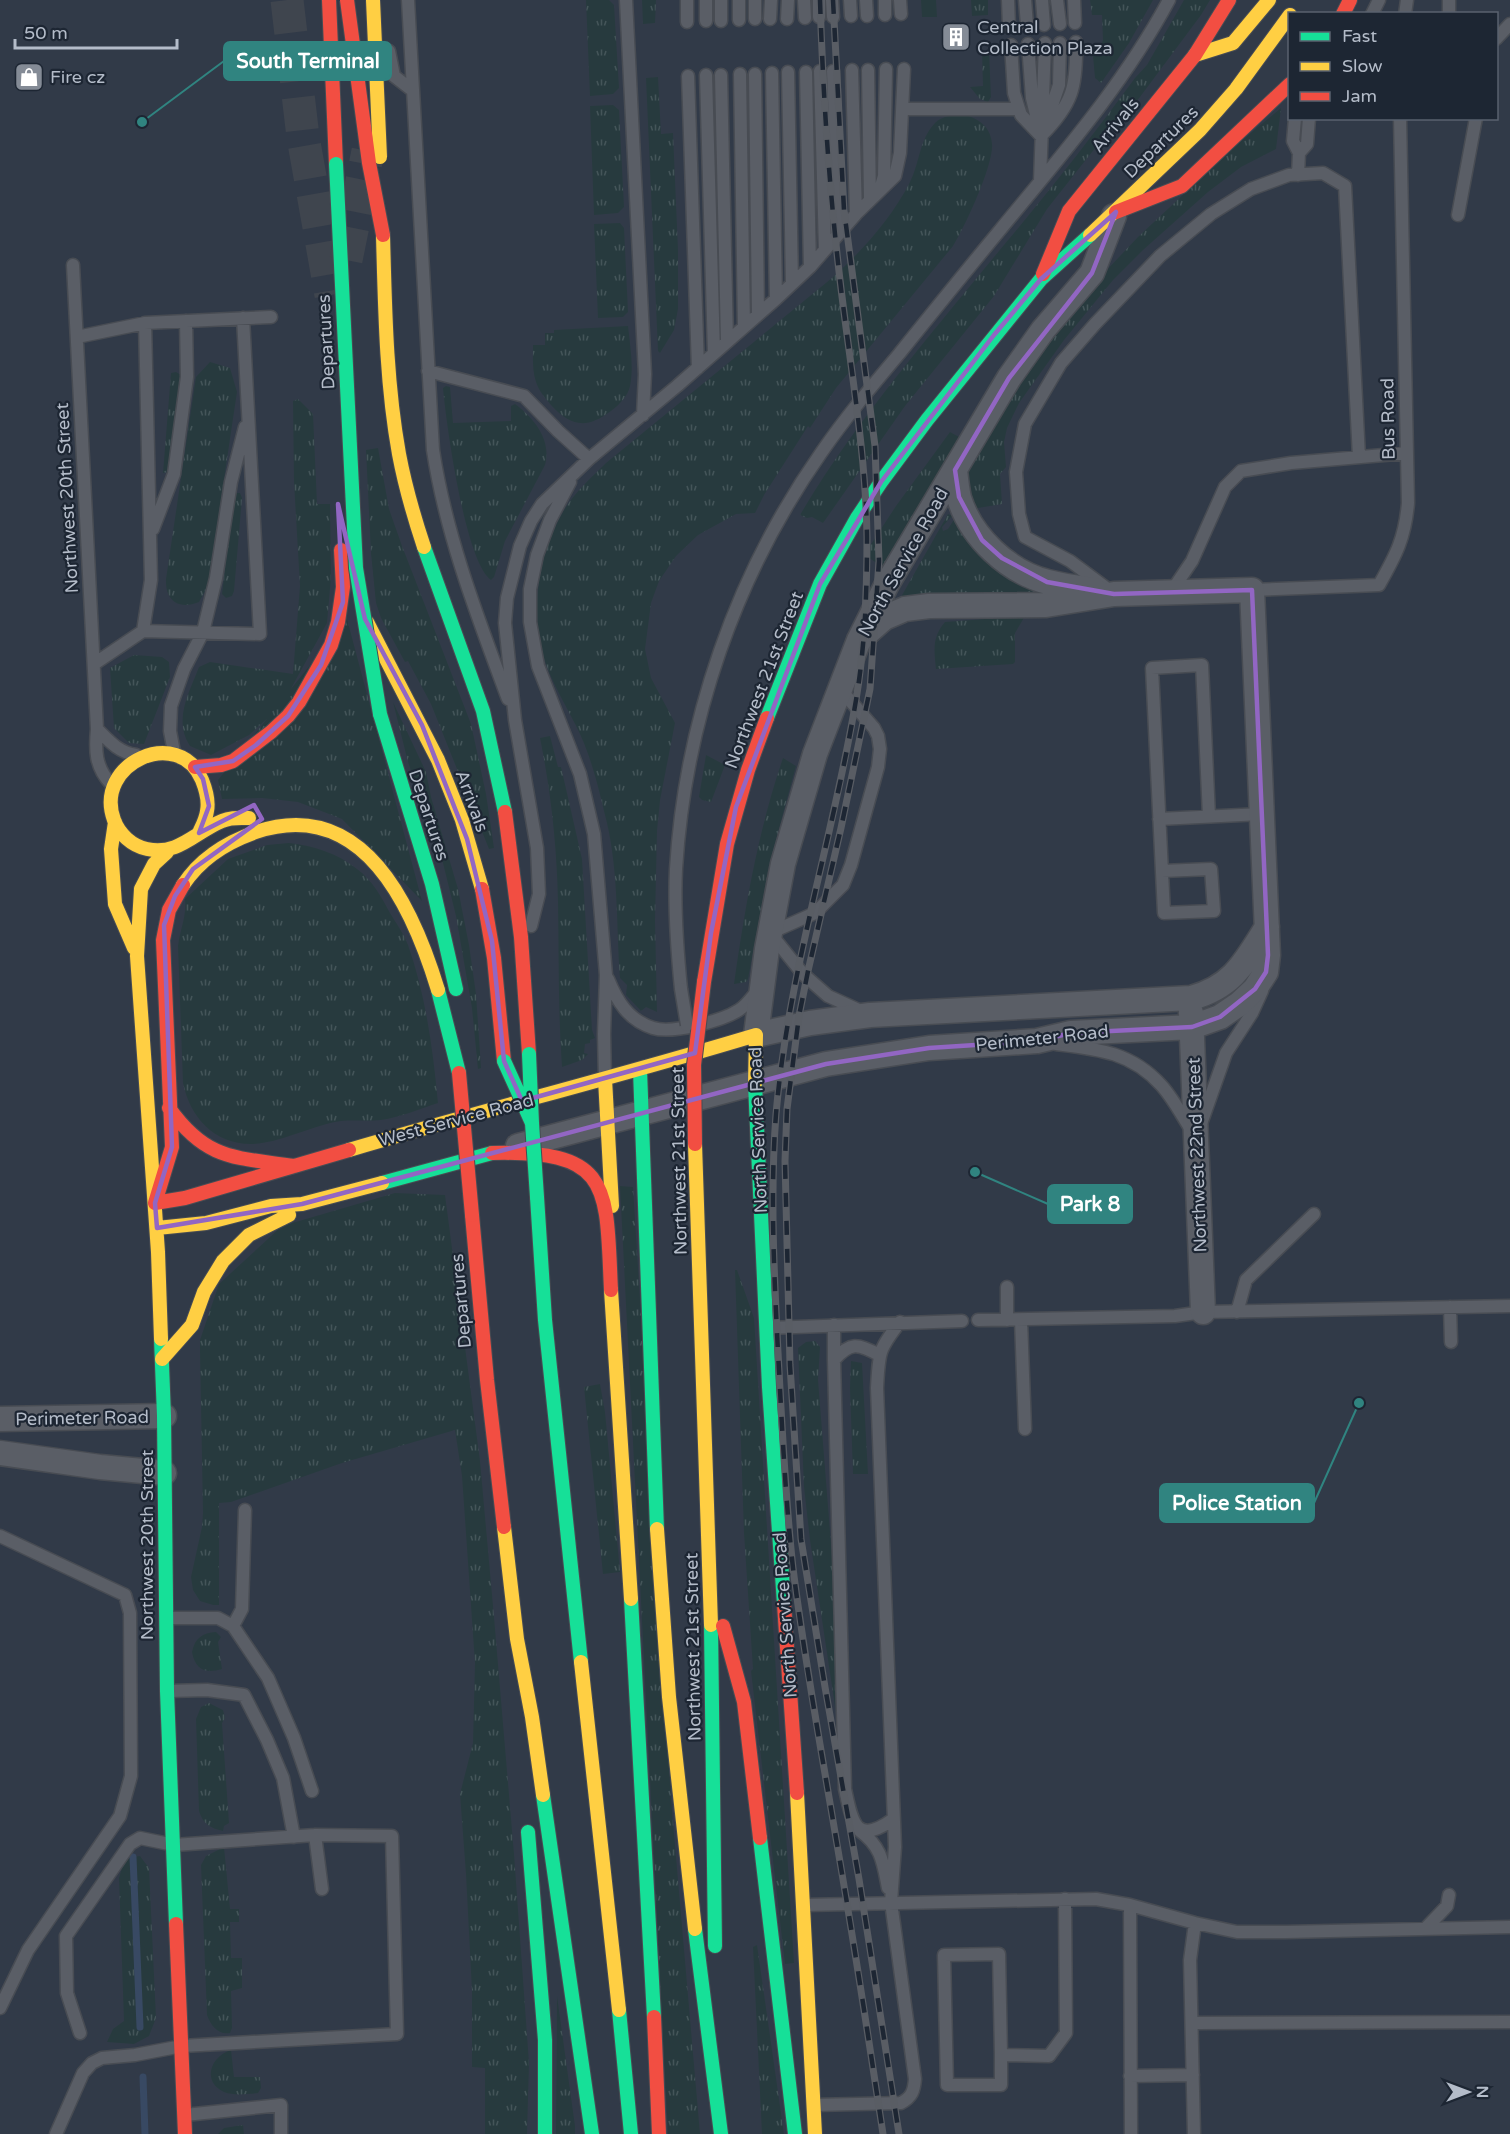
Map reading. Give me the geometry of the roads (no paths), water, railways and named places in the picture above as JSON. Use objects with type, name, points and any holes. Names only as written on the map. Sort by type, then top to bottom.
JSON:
[{"type":"main road","name":"Departures","points":[[329,0],[355,547],[363,620],[380,714],[440,908],[457,999]]},
{"type":"main road","points":[[347,0],[369,163],[383,235]]},
{"type":"main road","points":[[374,0],[386,324],[399,456],[419,527],[469,669],[489,734],[512,856],[524,953],[532,1123],[546,1320],[560,1468],[613,1942],[631,2134]]},
{"type":"main road","name":"Arrivals","points":[[1041,279],[1069,211],[1195,55],[1229,0]]},
{"type":"main road","points":[[1195,55],[1233,43],[1269,0]]},
{"type":"main road","name":"Departures","points":[[1041,279],[1116,212],[1218,111],[1288,17]]},
{"type":"main road","points":[[1116,212],[1182,186],[1288,86]]},
{"type":"main road","name":"Northwest 21st Street","points":[[716,1959],[710,1582],[694,1065],[719,885],[736,807],[761,731],[820,584],[857,518],[881,482],[994,335],[1041,279]]},
{"type":"main road","name":"Arrivals","points":[[338,504],[355,586],[365,619],[422,725],[447,781],[467,839],[492,941],[504,1061],[532,1123]]},
{"type":"main road","points":[[195,767],[221,765],[244,754],[288,716],[310,685],[331,645],[341,612],[344,587],[341,539]]},
{"type":"main road","points":[[161,753],[176,756],[195,767],[203,779],[209,799],[206,820],[199,833],[190,842],[179,849],[154,852],[142,849],[121,833],[112,811],[113,787],[126,767],[146,755],[161,753]]},
{"type":"main road","points":[[199,833],[241,817],[286,826],[320,828],[341,836],[364,852],[391,882],[402,899],[423,945],[440,997],[459,1073]]},
{"type":"main road","name":"Northwest 20th Street","points":[[115,822],[111,849],[115,904],[137,956]]},
{"type":"main road","points":[[155,1203],[172,1147],[162,956],[164,925],[175,896],[194,869],[223,846],[270,828],[286,826]]},
{"type":"main road","name":"Northwest 20th Street","points":[[167,852],[154,864],[141,889],[137,956],[157,1228],[164,1416],[167,1691],[185,2134]]},
{"type":"main road","name":"Departures","points":[[460,1018],[462,1036],[459,1073],[486,1368],[517,1639]]},
{"type":"main road","name":"West Service Road","points":[[155,1203],[185,1198],[429,1126],[640,1070],[756,1035]]},
{"type":"main road","name":"North Service Road","points":[[756,1035],[755,1082],[766,1328],[804,1905],[814,2134]]},
{"type":"main road","points":[[640,1070],[659,1573],[686,1860],[721,2134]]},
{"type":"main road","points":[[605,1079],[613,1204],[608,1232]]},
{"type":"main road","points":[[170,1108],[185,1130],[213,1151],[236,1158],[294,1166]]},
{"type":"main road","points":[[157,1228],[206,1223],[271,1206],[302,1204],[492,1153],[527,1153],[556,1157],[575,1163],[585,1168],[601,1191],[608,1232],[631,1574],[659,2134]]},
{"type":"main road","points":[[162,1359],[192,1325],[204,1292],[223,1261],[249,1235],[293,1213],[302,1204]]},
{"type":"main road","points":[[710,1582],[744,1702],[795,2134]]},
{"type":"main road","points":[[517,1639],[518,1719]]},
{"type":"main road","points":[[517,1639],[532,1718],[592,2134]]},
{"type":"main road","points":[[527,1824],[546,2040],[545,2134]]},
{"type":"main road","points":[[716,1983],[721,2134]]},
{"type":"street","name":"North Service Road","points":[[756,1035],[770,933],[783,864],[803,790],[860,640],[887,584],[1016,369],[1043,330],[1092,273],[1116,212]]},
{"type":"street","points":[[955,470],[959,497],[968,520],[982,540],[1002,558],[1026,573],[1047,582],[1114,594]]},
{"type":"street","points":[[860,640],[884,618],[905,609],[929,606],[1046,604],[1114,594],[1252,590],[1267,927],[1266,972]]},
{"type":"street","name":"Perimeter Road","points":[[756,1035],[810,1023],[870,1015],[1191,998],[1222,986],[1242,967],[1267,927]]},
{"type":"street","name":"Perimeter Road","points":[[755,1082],[826,1064],[908,1050],[1037,1041],[1071,1033],[1192,1027],[1220,1017],[1239,1004],[1255,989],[1266,972]]},
{"type":"street","name":"Northwest 22nd Street","points":[[1191,998],[1203,1312]]},
{"type":"street","points":[[492,1153],[755,1082]]},
{"type":"street","name":"Perimeter Road","points":[[0,1419],[164,1416]]},
{"type":"street","name":"Perimeter Road","points":[[0,1453],[164,1473]]},
{"type":"lane","points":[[408,0],[428,371],[433,450],[438,485],[469,594],[515,720]]},
{"type":"lane","points":[[626,0],[645,374],[643,415]]},
{"type":"lane","points":[[687,0],[687,22]]},
{"type":"lane","points":[[706,0],[706,21]]},
{"type":"lane","points":[[721,0],[721,21]]},
{"type":"lane","points":[[739,0],[739,20]]},
{"type":"lane","points":[[755,0],[755,20]]},
{"type":"lane","points":[[770,19],[771,0]]},
{"type":"lane","points":[[787,18],[788,0]]},
{"type":"lane","points":[[804,0],[805,18]]},
{"type":"lane","points":[[819,0],[819,17]]},
{"type":"lane","points":[[832,0],[833,17]]},
{"type":"lane","points":[[850,0],[851,16]]},
{"type":"lane","points":[[866,0],[867,16]]},
{"type":"lane","points":[[885,0],[885,15]]},
{"type":"lane","points":[[900,0],[901,14]]},
{"type":"lane","points":[[1008,0],[1010,26]]},
{"type":"lane","points":[[1025,0],[1027,25]]},
{"type":"lane","points":[[1042,0],[1044,25]]},
{"type":"lane","points":[[1057,0],[1060,24]]},
{"type":"lane","points":[[1074,0],[1076,23]]},
{"type":"lane","points":[[694,1065],[681,989],[675,911],[676,869],[692,750],[707,690],[728,627],[746,584],[795,493],[837,429],[1040,181],[1134,60],[1169,0]]},
{"type":"lane","points":[[382,20],[394,76],[412,90]]},
{"type":"lane","points":[[1498,38],[1510,24]]},
{"type":"lane","points":[[1041,136],[1059,118],[1070,96],[1077,68],[1076,42]]},
{"type":"lane","points":[[1040,181],[1045,43]]},
{"type":"lane","points":[[1041,136],[1059,86],[1060,43]]},
{"type":"lane","points":[[1028,44],[1032,98],[1041,136]]},
{"type":"lane","points":[[1011,45],[1014,93],[1019,109],[1021,115],[1041,136]]},
{"type":"lane","points":[[868,69],[870,200]]},
{"type":"lane","points":[[880,190],[884,176],[886,69]]},
{"type":"lane","points":[[524,953],[539,894],[533,822],[515,720],[505,623],[512,572],[520,546],[531,521],[542,504],[589,459],[776,299],[810,267],[856,214],[895,176],[900,153],[904,69]]},
{"type":"lane","points":[[852,70],[856,214]]},
{"type":"lane","points":[[825,250],[827,71],[839,234]]},
{"type":"lane","points":[[788,72],[792,283]]},
{"type":"lane","points":[[806,72],[810,267]]},
{"type":"lane","points":[[772,73],[776,299]]},
{"type":"lane","points":[[740,74],[744,326]]},
{"type":"lane","points":[[755,74],[758,314]]},
{"type":"lane","points":[[706,75],[714,353]]},
{"type":"lane","points":[[721,75],[727,341]]},
{"type":"lane","points":[[688,76],[698,368]]},
{"type":"lane","points":[[903,110],[1019,109]]},
{"type":"lane","points":[[1295,120],[1293,141],[1299,153],[1298,175]]},
{"type":"lane","points":[[1299,153],[1307,144],[1309,120]]},
{"type":"lane","name":"Bus Road","points":[[1252,590],[1379,585],[1398,550],[1406,526],[1408,503],[1400,120]]},
{"type":"lane","points":[[1458,215],[1476,120]]},
{"type":"lane","points":[[1114,594],[1070,561],[1025,537],[1019,514],[1016,472],[1024,424],[1061,363],[1160,256],[1211,214],[1251,189],[1289,175],[1323,173],[1345,186],[1359,457]]},
{"type":"lane","name":"Northwest 20th Street","points":[[73,265],[97,729],[95,749],[103,775],[113,787]]},
{"type":"lane","points":[[77,337],[145,323],[271,317]]},
{"type":"lane","points":[[94,664],[142,631],[260,634],[243,318]]},
{"type":"lane","points":[[150,536],[174,474],[187,377],[186,321]]},
{"type":"lane","points":[[142,631],[151,579],[145,323]]},
{"type":"lane","points":[[428,371],[524,396],[589,459]]},
{"type":"lane","points":[[176,756],[170,730],[171,706],[184,669],[203,632],[216,578],[231,482],[248,413]]},
{"type":"lane","points":[[1171,592],[1192,561],[1226,487],[1240,471],[1291,463],[1407,453]]},
{"type":"lane","points":[[574,473],[550,520],[537,555],[530,589],[530,622],[534,650],[544,684],[568,742],[587,798],[598,867],[606,975],[605,1079]]},
{"type":"lane","points":[[1162,871],[1212,869],[1214,911],[1164,913],[1152,668],[1202,665],[1209,816]]},
{"type":"lane","points":[[840,689],[874,728],[880,749],[878,767],[851,865],[843,885],[815,913],[770,933],[803,974],[828,996],[870,1015]]},
{"type":"lane","points":[[97,729],[111,744],[121,750],[133,755],[146,755]]},
{"type":"lane","points":[[1160,819],[1262,814]]},
{"type":"lane","points":[[1196,1137],[1226,1053],[1260,997],[1266,972]]},
{"type":"lane","points":[[606,975],[617,1000],[625,1010],[640,1022],[655,1029],[677,1029],[738,1011],[763,985]]},
{"type":"lane","points":[[1037,1041],[1114,1053],[1132,1061],[1147,1071],[1163,1087],[1196,1137]]},
{"type":"lane","points":[[1237,1312],[1246,1280],[1314,1214]]},
{"type":"lane","points":[[1007,1287],[1007,1320]]},
{"type":"lane","points":[[978,1320],[1174,1316],[1203,1312],[1510,1306]]},
{"type":"lane","points":[[1450,1307],[1451,1342]]},
{"type":"lane","points":[[1021,1320],[1025,1429]]},
{"type":"lane","points":[[766,1328],[962,1321]]},
{"type":"lane","points":[[891,1902],[895,1847],[892,1820],[877,1388],[879,1355],[884,1343],[900,1322]]},
{"type":"lane","points":[[813,2105],[901,2103],[908,2099],[914,2091],[915,2079],[891,1902],[881,1859],[875,1844],[852,1821],[845,1789],[834,1325]]},
{"type":"lane","points":[[834,1360],[850,1346],[866,1347],[879,1355]]},
{"type":"lane","points":[[233,1626],[242,1609],[245,1510]]},
{"type":"lane","points":[[0,1536],[125,1595],[130,1613],[132,1728],[131,1776],[120,1816],[28,1950],[0,2008]]},
{"type":"lane","points":[[165,1618],[218,1618],[233,1626],[268,1678],[294,1738],[312,1791]]},
{"type":"lane","points":[[167,1691],[207,1690],[244,1695],[283,1778],[294,1837]]},
{"type":"lane","points":[[859,1830],[866,1832],[875,1830],[892,1820]]},
{"type":"lane","points":[[315,1835],[322,1889]]},
{"type":"lane","points":[[56,2134],[83,2073],[92,2063],[102,2058],[135,2055],[182,2046],[397,2034],[392,1836],[315,1835],[174,1845],[140,1838],[130,1844],[66,1936],[67,1993],[80,2032]]},
{"type":"lane","points":[[1425,1929],[1446,1905],[1449,1895]]},
{"type":"lane","points":[[1001,2055],[1049,2056],[1066,2032],[1065,1899]]},
{"type":"lane","points":[[804,1905],[1096,1899],[1130,1905],[1237,1932],[1510,1927]]},
{"type":"lane","points":[[1130,1905],[1131,2134]]},
{"type":"lane","points":[[1194,2134],[1190,1960],[1195,1923]]},
{"type":"lane","points":[[999,1954],[1001,2055],[1001,2085],[947,2085],[944,1955],[999,1954]]},
{"type":"lane","points":[[1192,2024],[1510,2022]]},
{"type":"lane","points":[[1130,2076],[1193,2075]]},
{"type":"lane","points":[[184,2115],[281,2105],[281,2134]]},
{"type":"waterway","points":[[133,1857],[140,2027]]},
{"type":"waterway","points":[[143,2077],[145,2134]]},
{"type":"tunnel","points":[[287,0],[303,137],[331,295]]},
{"type":"tunnel","points":[[346,260],[368,151]]},
{"type":"railway","points":[[820,0],[833,210],[864,473],[867,538],[866,599],[862,660],[856,700],[790,1009],[782,1061],[774,1144],[774,1263],[784,1460],[793,1568],[883,2134]]},
{"type":"railway","points":[[833,0],[844,210],[875,446],[879,561],[870,689],[799,1016],[787,1109],[785,1161],[790,1365],[801,1539],[859,1879],[899,2134]]},
{"type":"place","name":"Central Collection Plaza","points":[[956,37]]},
{"type":"place","name":"Fire cz","points":[[29,77]]},
{"type":"place","name":"South Terminal","points":[[142,122]]},
{"type":"place","name":"Park 8","points":[[975,1172]]},
{"type":"place","name":"Police Station","points":[[1359,1403]]}]
